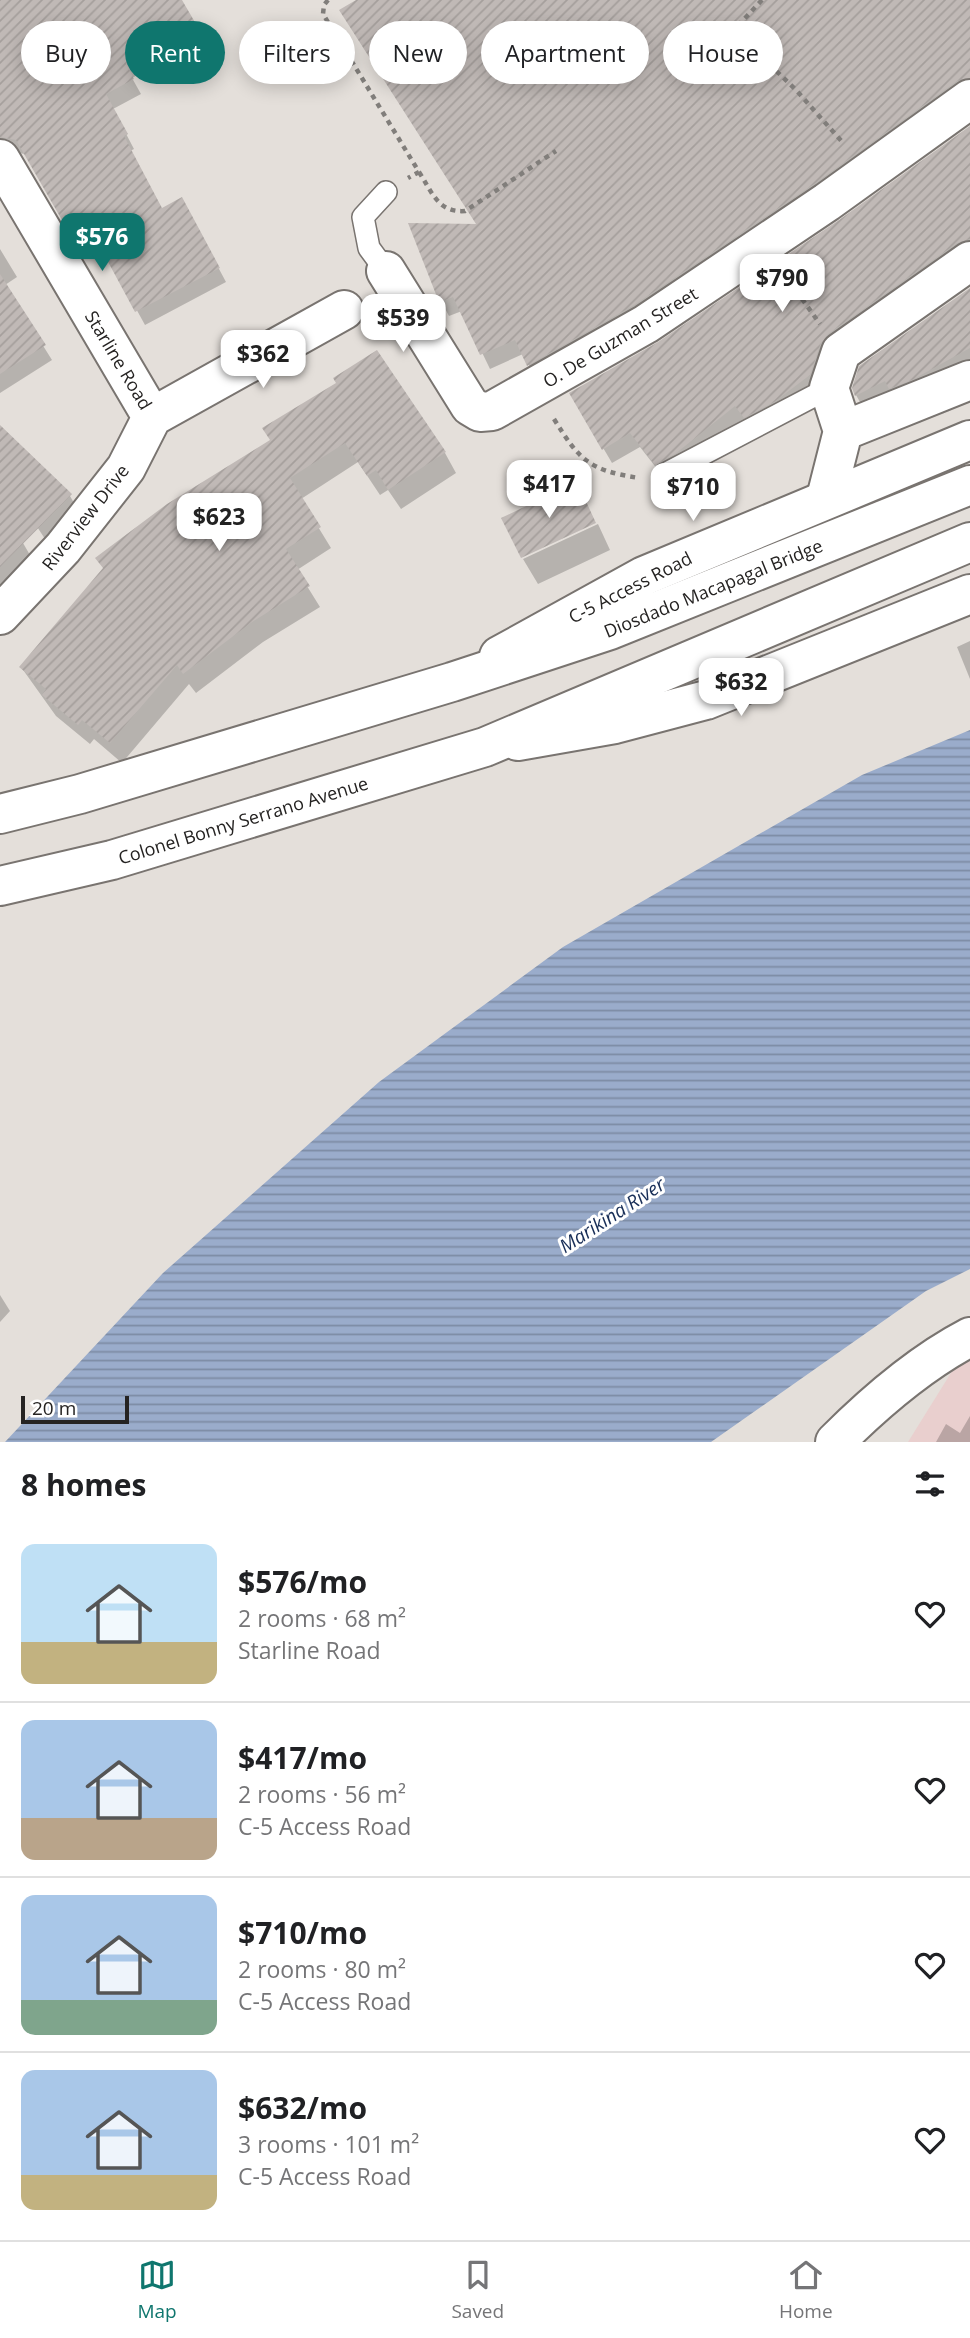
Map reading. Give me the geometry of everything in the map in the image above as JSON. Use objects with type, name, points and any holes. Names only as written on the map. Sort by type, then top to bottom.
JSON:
[{"type":"street","name":"O. De Guzman Street","points":[[386,271],[470,406],[480,412],[492,411],[646,324],[869,172],[970,99]]},
{"type":"street","name":"Starline Road","points":[[0,159],[152,417]]},
{"type":"street","points":[[826,498],[843,431],[828,388],[841,352],[970,261]]},
{"type":"street","points":[[152,417],[344,310]]},
{"type":"street","points":[[843,431],[970,380]]},
{"type":"street","name":"Riverview Drive","points":[[0,615],[63,548],[126,468],[152,417]]},
{"type":"street","name":"C-5 Access Road","points":[[452,682],[644,576],[970,440]]},
{"type":"street","name":"Diosdado Macapagal Bridge","points":[[452,682],[610,630],[955,491]]},
{"type":"street","points":[[485,747],[967,544]]},
{"type":"street","points":[[485,747],[614,724],[706,700],[970,594]]},
{"type":"street","points":[[0,814],[80,794],[452,682]]},
{"type":"street","name":"Colonel Bonny Serrano Avenue","points":[[0,886],[111,860],[485,747]]},
{"type":"street","points":[[835,1442],[856,1421],[940,1355],[970,1337]]},
{"type":"lane","points":[[386,192],[363,217],[369,248],[386,271]]},
{"type":"lane","points":[[665,474],[828,388]]},
{"type":"path","points":[[328,0],[323,14],[442,208],[452,212],[465,211],[556,151]]},
{"type":"path","points":[[762,0],[734,30],[797,91],[869,172]]},
{"type":"path","points":[[386,192],[419,172]]},
{"type":"path","points":[[536,388],[582,459],[594,467],[638,478],[665,474]]},
{"type":"shaded area","points":[[970,1359],[970,1442],[908,1442],[954,1368]]},
{"type":"water","name":"Marikina River","points":[[970,730],[970,1269],[926,1291],[711,1442],[5,1442],[163,1273],[379,1082],[563,947],[862,775]]},
{"type":"building","points":[[0,0],[182,0],[194,21],[125,21],[125,84],[106,94],[128,134],[124,136],[162,208],[182,197],[220,268],[135,312],[92,232],[74,241],[16,140],[0,137]]},
{"type":"building","points":[[356,0],[970,0],[970,78],[957,81],[814,184],[634,305],[527,366],[515,340],[480,355],[453,297],[439,302],[408,223],[476,224],[386,84],[467,84],[467,21],[369,21],[369,57],[355,35],[355,21],[346,21],[339,10]]},
{"type":"building","points":[[970,126],[970,239],[957,243],[828,334],[820,345],[810,375],[774,402],[744,418],[735,406],[675,454],[655,465],[630,433],[602,450],[569,393],[658,342],[839,220]]},
{"type":"building","points":[[0,274],[46,345],[0,374]]},
{"type":"building","points":[[970,288],[970,348],[912,380],[889,389],[885,381],[855,396],[852,388],[859,366]]},
{"type":"building","points":[[377,350],[446,452],[388,490],[376,470],[367,476],[345,443],[290,478],[321,527],[286,549],[310,586],[252,622],[183,674],[177,665],[110,743],[82,720],[78,725],[42,695],[46,689],[19,667],[103,568],[95,558],[167,504],[270,440],[262,428],[336,383],[333,378]]},
{"type":"building","points":[[0,425],[72,494],[0,567]]},
{"type":"building","points":[[577,482],[596,523],[521,558],[501,518]]}]
